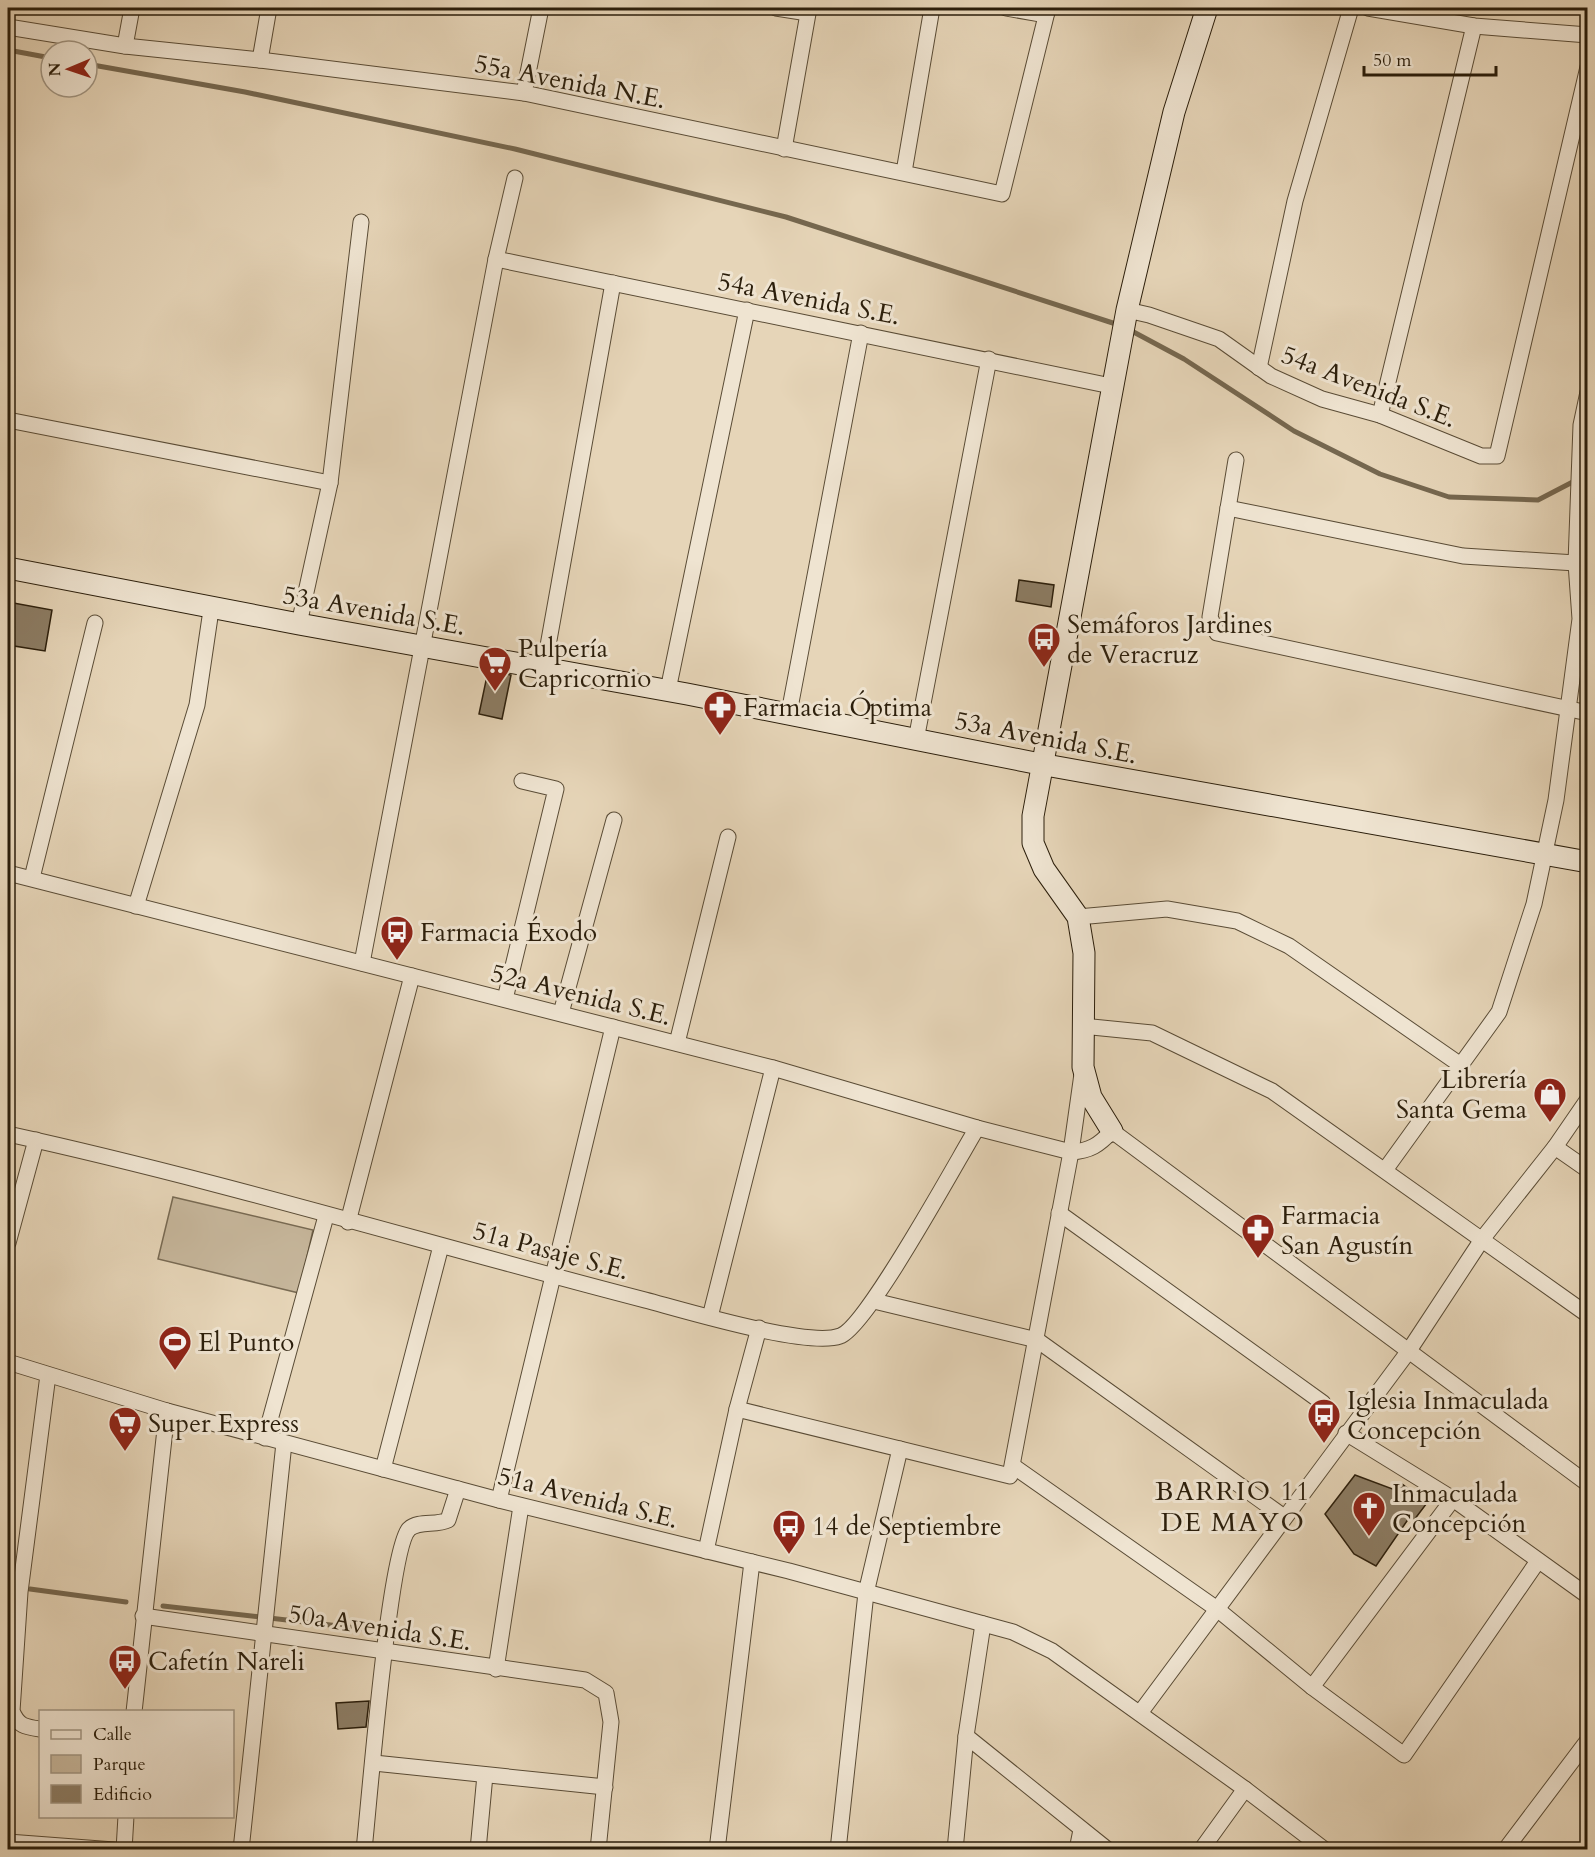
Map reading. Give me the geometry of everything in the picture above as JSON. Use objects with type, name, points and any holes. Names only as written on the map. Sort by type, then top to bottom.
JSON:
[{"type":"street","points":[[8,27],[125,46],[132,8]]},
{"type":"street","points":[[260,60],[269,8]]},
{"type":"street","points":[[524,93],[541,8]]},
{"type":"street","points":[[776,8],[809,10],[784,149]]},
{"type":"street","points":[[904,172],[933,8]]},
{"type":"street","points":[[1006,8],[1047,11]]},
{"type":"street","points":[[737,1409],[1010,1476],[1071,1152],[1083,1067],[1084,953],[1078,917],[1044,869],[1034,843],[1033,816],[1040,764],[1111,386],[1174,112],[1207,8]]},
{"type":"street","points":[[1259,368],[1295,201],[1350,8]]},
{"type":"street","points":[[1368,8],[1474,26],[1587,35]]},
{"type":"street","name":"55a Avenida N.E.","points":[[125,46],[260,60],[524,93],[1002,194],[1047,11]]},
{"type":"street","points":[[1380,415],[1474,26]]},
{"type":"street","name":"54a Avenida S.E.","points":[[1125,322],[1149,315],[1219,339],[1259,368],[1322,399],[1380,415],[1481,456],[1497,456],[1587,68]]},
{"type":"street","points":[[362,963],[496,260],[515,178]]},
{"type":"street","points":[[299,624],[330,483],[361,222]]},
{"type":"street","name":"54a Avenida S.E.","points":[[496,260],[989,358],[1111,386]]},
{"type":"street","points":[[544,668],[613,283]]},
{"type":"street","points":[[668,690],[747,310]]},
{"type":"street","points":[[789,714],[861,333]]},
{"type":"street","points":[[915,740],[989,358]]},
{"type":"street","points":[[1385,1170],[1499,1012],[1534,904],[1556,800],[1567,709],[1583,619],[1576,563],[1582,520],[1581,425],[1587,392]]},
{"type":"street","points":[[8,420],[330,483]]},
{"type":"street","points":[[1236,460],[1210,617],[1217,633],[1587,713]]},
{"type":"street","points":[[1228,508],[1463,555],[1576,563]]},
{"type":"street","name":"53a Avenida S.E.","points":[[8,568],[299,624],[668,690],[1040,764],[1587,862]]},
{"type":"street","points":[[135,906],[197,705],[210,617]]},
{"type":"street","points":[[32,878],[95,623]]},
{"type":"street","points":[[505,999],[556,789],[522,781]]},
{"type":"street","points":[[561,1013],[614,820]]},
{"type":"street","points":[[677,1043],[728,837]]},
{"type":"street","name":"52a Avenida S.E.","points":[[8,873],[773,1068],[977,1128],[1071,1152]]},
{"type":"street","points":[[1078,917],[1167,909],[1237,921],[1289,946],[1462,1066]]},
{"type":"street","points":[[348,1222],[411,976]]},
{"type":"street","points":[[1082,1026],[1152,1033],[1272,1091],[1483,1238],[1587,1315]]},
{"type":"street","points":[[499,1500],[613,1027]]},
{"type":"street","points":[[1083,1067],[1091,1097],[1112,1131],[1587,1484]]},
{"type":"street","points":[[710,1317],[773,1068]]},
{"type":"street","points":[[1140,1713],[1408,1352],[1483,1238],[1555,1147],[1587,1099]]},
{"type":"street","name":"51a Pasaje S.E.","points":[[8,1134],[164,1170],[348,1222],[710,1317],[822,1340],[844,1336],[874,1301],[977,1128]]},
{"type":"street","points":[[1071,1152],[1086,1151],[1099,1145],[1112,1131]]},
{"type":"street","points":[[8,1243],[36,1140]]},
{"type":"street","points":[[1555,1147],[1587,1170]]},
{"type":"street","points":[[1059,1213],[1323,1403]]},
{"type":"street","points":[[265,1438],[326,1215]]},
{"type":"street","points":[[383,1469],[441,1246]]},
{"type":"street","points":[[874,1301],[1037,1340],[1284,1517]]},
{"type":"street","points":[[706,1551],[737,1409],[759,1328]]},
{"type":"street","name":"51a Avenida S.E.","points":[[8,1362],[167,1411],[265,1438],[521,1506],[752,1562],[1013,1632],[1052,1651],[1245,1789],[1325,1850]]},
{"type":"street","points":[[39,1729],[24,1727],[16,1721],[12,1711],[20,1592],[48,1375]]},
{"type":"street","points":[[134,1710],[167,1411]]},
{"type":"street","points":[[1346,1433],[1453,1499],[1587,1596]]},
{"type":"street","points":[[242,1850],[284,1443]]},
{"type":"street","points":[[838,1850],[866,1593],[900,1449]]},
{"type":"street","points":[[1013,1466],[1216,1609],[1312,1687],[1404,1755],[1538,1561]]},
{"type":"street","points":[[364,1850],[392,1587],[403,1540],[409,1529],[420,1524],[440,1524],[448,1520],[458,1489]]},
{"type":"street","points":[[1312,1687],[1453,1499]]},
{"type":"street","points":[[496,1669],[521,1506]]},
{"type":"street","points":[[717,1850],[752,1562]]},
{"type":"street","name":"50a Avenida S.E.","points":[[143,1616],[264,1630],[385,1652],[585,1680],[606,1693],[611,1722],[605,1786]]},
{"type":"street","points":[[955,1850],[966,1736],[983,1624]]},
{"type":"street","points":[[966,1736],[1108,1850]]},
{"type":"street","points":[[1505,1850],[1587,1740]]},
{"type":"street","points":[[374,1764],[605,1786],[598,1850]]},
{"type":"street","points":[[478,1850],[485,1775]]},
{"type":"street","points":[[1201,1850],[1245,1789]]},
{"type":"street","points":[[124,1850],[126,1818]]},
{"type":"street","points":[[1077,1850],[1081,1830]]},
{"type":"street","points":[[8,1842],[114,1850]]},
{"type":"green space","points":[[173,1197],[313,1230],[299,1293],[158,1259]]},
{"type":"building","points":[[1019,580],[1054,585],[1051,607],[1016,601]]},
{"type":"building","points":[[8,602],[52,610],[45,651],[8,645]]},
{"type":"building","name":"Pulpería Capricornio","points":[[488,671],[511,675],[502,719],[479,714]]},
{"type":"building","name":"Inmaculada Concepción","points":[[1355,1475],[1395,1490],[1402,1484],[1427,1503],[1414,1520],[1409,1518],[1376,1566],[1354,1554],[1325,1514]]},
{"type":"building","points":[[369,1701],[366,1727],[338,1729],[336,1703]]},
{"type":"waterway","points":[[8,50],[39,56]]},
{"type":"waterway","points":[[99,66],[245,92],[515,149],[786,217],[1119,325]]},
{"type":"waterway","points":[[1128,329],[1184,359],[1294,431],[1380,474],[1449,497],[1538,500],[1588,474]]},
{"type":"waterway","points":[[30,1589],[126,1602]]},
{"type":"waterway","points":[[163,1606],[374,1630]]},
{"type":"place","name":"Semáforos Jardines de Veracruz","points":[[1044,668]]},
{"type":"place","name":"Pulpería Capricornio","points":[[495,692]]},
{"type":"place","name":"Farmacia Óptima","points":[[720,736]]},
{"type":"place","name":"Farmacia Éxodo","points":[[397,961]]},
{"type":"place","name":"Librería Santa Gema","points":[[1550,1123]]},
{"type":"place","name":"Farmacia San Agustín","points":[[1258,1259]]},
{"type":"place","name":"El Punto","points":[[175,1371]]},
{"type":"place","name":"Iglesia Inmaculada Concepción","points":[[1324,1444]]},
{"type":"place","name":"Super Express","points":[[125,1452]]},
{"type":"place","name":"Inmaculada Concepción","points":[[1369,1537]]},
{"type":"place","name":"14 de Septiembre","points":[[789,1555]]},
{"type":"place","name":"Cafetín Nareli","points":[[125,1690]]},
{"type":"district","name":"BARRIO 11 DE MAYO","points":[[1233,1506]]}]
